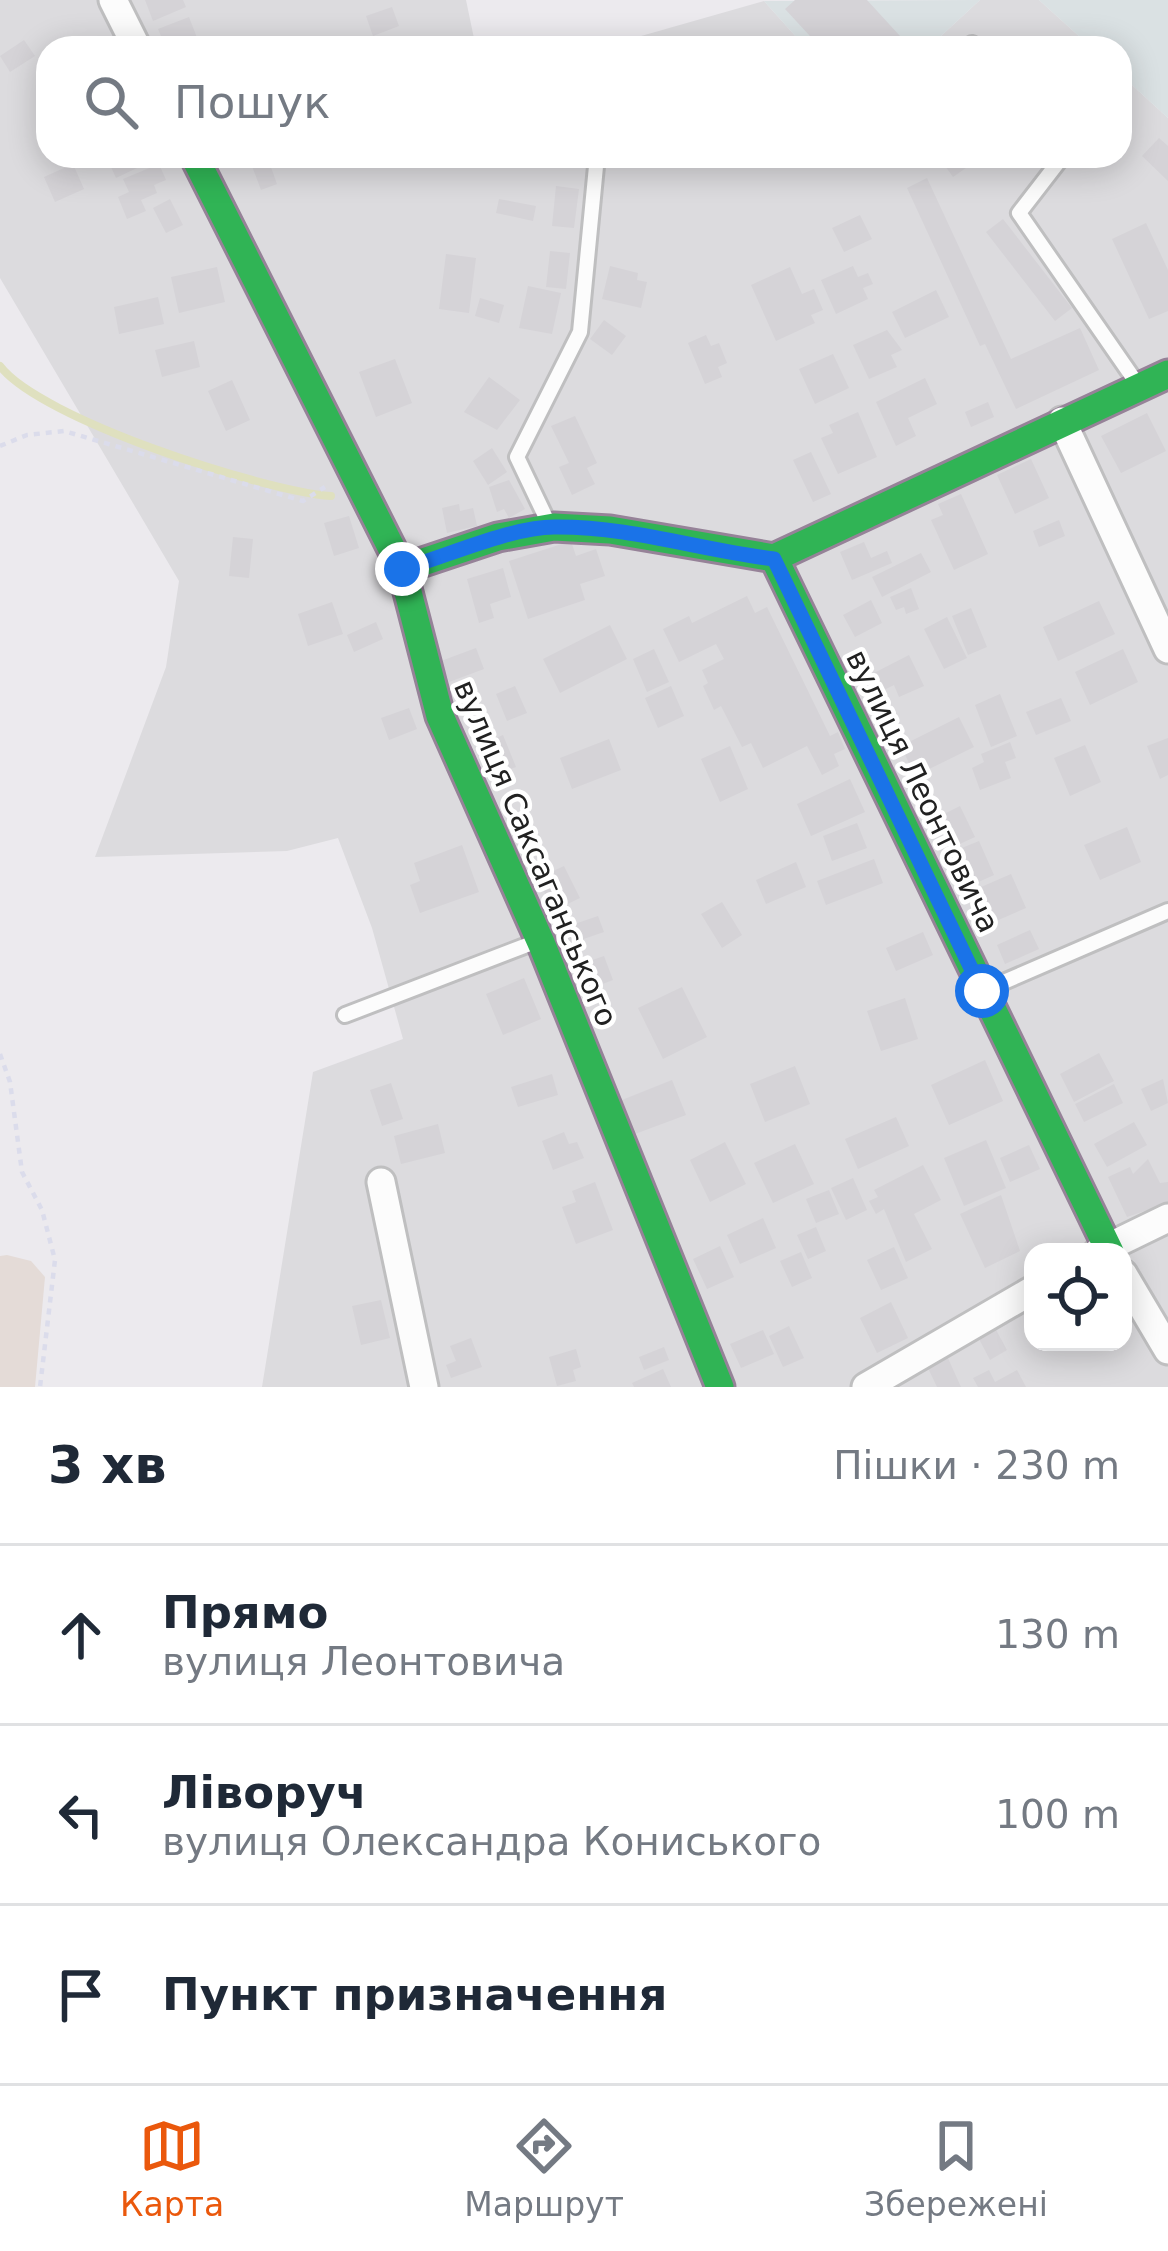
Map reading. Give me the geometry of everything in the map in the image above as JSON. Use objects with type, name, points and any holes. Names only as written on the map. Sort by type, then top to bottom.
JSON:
[{"type":"street","points":[[112,0],[131,36]]},
{"type":"street","name":"вулиця Саксаганського","points":[[200,168],[402,569],[410,626],[452,754],[540,940],[720,1387]]},
{"type":"street","points":[[402,569],[550,526],[663,536],[719,552],[774,559],[1168,374]]},
{"type":"street","points":[[1062,421],[1168,649]]},
{"type":"street","name":"вулиця Леонтовича","points":[[774,559],[1102,1243]]},
{"type":"street","points":[[381,1182],[424,1387]]},
{"type":"street","name":"вулиця Леонтовича","points":[[1119,1243],[1168,1218]]},
{"type":"street","points":[[1132,1289],[1168,1350]]},
{"type":"street","points":[[866,1387],[1024,1295]]},
{"type":"lane","points":[[550,526],[517,457],[580,332],[596,168]]},
{"type":"lane","points":[[1054,168],[1019,213],[1139,387]]},
{"type":"lane","points":[[982,991],[1168,911]]},
{"type":"lane","points":[[345,1015],[540,940]]},
{"type":"path","points":[[0,446],[27,435],[64,431],[303,501]]},
{"type":"path","points":[[0,1054],[10,1082],[22,1172],[42,1210],[55,1261],[40,1387]]},
{"type":"shaded area","points":[[0,0],[466,0],[474,36],[36,36],[36,168],[1132,168],[1132,85],[1168,118],[1168,1387],[262,1387],[313,1072],[403,1039],[372,928],[338,838],[287,851],[95,857],[166,667],[179,581],[0,278]]},
{"type":"shaded area","points":[[980,0],[1039,0],[1079,36],[941,36]]},
{"type":"shaded area","points":[[980,0],[941,36],[795,36],[764,1]]},
{"type":"shaded area","points":[[1039,0],[1168,0],[1168,118],[1132,85],[1132,36],[1079,36]]},
{"type":"shaded area","points":[[764,1],[795,36],[641,36]]},
{"type":"shaded area","points":[[0,1256],[31,1261],[45,1277],[35,1387],[0,1387]]},
{"type":"building","points":[[145,0],[183,0],[186,7],[153,21]]},
{"type":"building","points":[[795,0],[867,0],[900,36],[810,36],[785,9]]},
{"type":"building","points":[[392,7],[399,26],[373,36],[366,16]]},
{"type":"building","points":[[189,17],[196,36],[161,36],[158,29]]},
{"type":"building","points":[[24,40],[35,56],[10,72],[0,56]]},
{"type":"building","points":[[1159,138],[1168,146],[1168,181],[1142,156]]},
{"type":"building","points":[[75,168],[84,189],[55,202],[44,177]]},
{"type":"building","points":[[111,168],[137,168],[116,178]]},
{"type":"building","points":[[161,168],[166,180],[154,185],[157,193],[141,200],[146,211],[127,219],[118,197],[129,192],[123,179]]},
{"type":"building","points":[[253,168],[271,168],[277,184],[261,190]]},
{"type":"building","points":[[927,178],[1011,359],[1080,328],[1099,370],[1016,409],[985,344],[980,346],[907,188]]},
{"type":"building","points":[[556,186],[579,189],[574,228],[552,226]]},
{"type":"building","points":[[170,199],[183,225],[166,233],[153,208]]},
{"type":"building","points":[[499,199],[536,206],[533,221],[496,213]]},
{"type":"building","points":[[860,215],[872,239],[844,252],[832,228]]},
{"type":"building","points":[[1003,219],[1072,308],[1055,321],[986,232]]},
{"type":"building","points":[[1146,223],[1168,270],[1168,311],[1149,319],[1112,239]]},
{"type":"building","points":[[550,251],[570,253],[566,289],[546,287]]},
{"type":"building","points":[[446,254],[476,258],[469,313],[439,309]]},
{"type":"building","points":[[610,266],[638,273],[637,280],[647,282],[641,308],[602,299]]},
{"type":"building","points":[[853,266],[858,277],[868,273],[873,284],[863,288],[868,299],[836,314],[821,280]]},
{"type":"building","points":[[217,267],[225,302],[179,313],[171,277]]},
{"type":"building","points":[[790,267],[802,294],[814,289],[823,310],[811,315],[815,323],[776,341],[751,285]]},
{"type":"building","points":[[528,286],[561,293],[552,334],[519,328]]},
{"type":"building","points":[[936,290],[949,317],[905,338],[892,312]]},
{"type":"building","points":[[158,297],[164,324],[119,334],[114,307]]},
{"type":"building","points":[[480,298],[504,305],[499,323],[475,316]]},
{"type":"building","points":[[604,320],[626,336],[612,355],[590,339]]},
{"type":"building","points":[[887,330],[902,350],[891,355],[897,367],[869,379],[853,345]]},
{"type":"building","points":[[706,335],[711,346],[719,343],[727,363],[718,367],[722,377],[705,384],[688,343]]},
{"type":"building","points":[[194,341],[200,367],[162,377],[155,350]]},
{"type":"building","points":[[833,354],[849,388],[815,404],[799,369]]},
{"type":"building","points":[[395,359],[412,403],[376,417],[359,372]]},
{"type":"building","points":[[489,377],[520,400],[497,430],[464,412]]},
{"type":"building","points":[[925,378],[937,404],[908,418],[916,436],[896,446],[876,402]]},
{"type":"building","points":[[232,380],[250,420],[226,431],[208,391]]},
{"type":"building","points":[[988,402],[994,417],[971,427],[965,412]]},
{"type":"building","points":[[858,412],[877,457],[838,474],[821,438],[833,433],[829,425]]},
{"type":"building","points":[[1147,413],[1166,451],[1121,473],[1101,436]]},
{"type":"building","points":[[575,416],[597,463],[587,468],[595,484],[572,495],[559,467],[569,463],[551,426]]},
{"type":"building","points":[[492,448],[507,472],[488,485],[473,461]]},
{"type":"building","points":[[811,452],[831,494],[813,502],[793,460]]},
{"type":"building","points":[[1031,459],[1049,498],[1015,514],[997,475]]},
{"type":"building","points":[[509,480],[525,509],[509,518],[504,509],[497,512],[489,487]]},
{"type":"building","points":[[961,494],[988,554],[954,570],[931,520],[943,515],[938,504]]},
{"type":"building","points":[[459,504],[460,511],[473,508],[477,526],[447,533],[442,508]]},
{"type":"building","points":[[349,516],[359,548],[334,556],[324,523]]},
{"type":"building","points":[[1059,520],[1065,536],[1039,547],[1033,531]]},
{"type":"building","points":[[233,537],[253,539],[249,578],[229,576]]},
{"type":"building","points":[[571,541],[576,556],[596,549],[605,576],[580,584],[585,600],[528,619],[509,561]]},
{"type":"building","points":[[864,542],[871,558],[887,551],[892,563],[852,580],[840,552]]},
{"type":"building","points":[[921,553],[931,572],[882,597],[872,577]]},
{"type":"building","points":[[503,568],[511,597],[490,604],[494,618],[479,623],[467,579]]},
{"type":"building","points":[[911,588],[919,609],[906,614],[904,607],[896,610],[890,597]]},
{"type":"building","points":[[747,596],[755,613],[767,607],[830,736],[838,732],[845,749],[834,754],[839,766],[822,775],[807,746],[763,768],[751,743],[742,747],[721,706],[714,710],[703,686],[708,683],[702,670],[724,659],[716,644],[679,662],[663,629],[689,616],[692,623]]},
{"type":"building","points":[[871,600],[882,623],[855,637],[843,615]]},
{"type":"building","points":[[1099,601],[1115,634],[1058,661],[1043,627]]},
{"type":"building","points":[[332,602],[343,634],[308,646],[298,614]]},
{"type":"building","points":[[971,608],[987,647],[968,655],[952,616]]},
{"type":"building","points":[[947,617],[967,658],[944,669],[924,629]]},
{"type":"building","points":[[376,622],[383,639],[354,652],[347,635]]},
{"type":"building","points":[[610,625],[627,659],[560,693],[543,659]]},
{"type":"building","points":[[476,648],[484,669],[449,682],[441,661]]},
{"type":"building","points":[[654,649],[669,682],[647,692],[633,659]]},
{"type":"building","points":[[1123,649],[1138,682],[1090,705],[1075,672]]},
{"type":"building","points":[[909,655],[924,686],[899,697],[894,685],[882,691],[874,673]]},
{"type":"building","points":[[515,686],[527,713],[507,721],[496,694]]},
{"type":"building","points":[[671,686],[684,716],[658,728],[645,698]]},
{"type":"building","points":[[1000,694],[1017,736],[991,747],[975,705]]},
{"type":"building","points":[[1061,698],[1071,721],[1036,735],[1026,712]]},
{"type":"building","points":[[409,708],[417,729],[389,740],[381,718]]},
{"type":"building","points":[[959,717],[974,747],[915,776],[901,746]]},
{"type":"building","points":[[503,735],[516,767],[492,776],[480,745]]},
{"type":"building","points":[[1168,738],[1168,775],[1160,779],[1147,746]]},
{"type":"building","points":[[609,739],[621,770],[572,789],[560,758]]},
{"type":"building","points":[[1010,742],[1016,758],[1005,762],[1011,778],[980,790],[972,768],[984,762],[981,754]]},
{"type":"building","points":[[1085,745],[1101,782],[1070,796],[1054,758]]},
{"type":"building","points":[[730,746],[748,789],[720,802],[701,759]]},
{"type":"building","points":[[850,779],[865,812],[811,836],[797,804]]},
{"type":"building","points":[[960,806],[975,837],[951,848],[936,818]]},
{"type":"building","points":[[857,823],[867,848],[832,861],[823,836]]},
{"type":"building","points":[[1127,827],[1141,862],[1100,880],[1084,845]]},
{"type":"building","points":[[979,841],[994,875],[967,887],[952,852]]},
{"type":"building","points":[[462,845],[479,892],[420,913],[410,885],[420,881],[414,863]]},
{"type":"building","points":[[874,859],[883,883],[826,905],[817,881]]},
{"type":"building","points":[[796,862],[806,887],[766,904],[756,880]]},
{"type":"building","points":[[564,866],[580,898],[553,911],[538,878]]},
{"type":"building","points":[[1011,874],[1026,908],[987,925],[972,891]]},
{"type":"building","points":[[722,902],[742,935],[722,948],[701,914]]},
{"type":"building","points":[[598,916],[604,932],[569,944],[563,928]]},
{"type":"building","points":[[1030,930],[1039,949],[1005,964],[997,945]]},
{"type":"building","points":[[923,932],[933,955],[896,971],[886,948]]},
{"type":"building","points":[[604,956],[613,980],[584,991],[575,966]]},
{"type":"building","points":[[524,978],[541,1019],[503,1035],[486,994]]},
{"type":"building","points":[[682,987],[707,1037],[663,1059],[638,1008]]},
{"type":"building","points":[[905,998],[918,1039],[881,1051],[867,1011]]},
{"type":"building","points":[[1099,1053],[1114,1081],[1074,1102],[1060,1074]]},
{"type":"building","points":[[985,1060],[1003,1101],[949,1125],[931,1085]]},
{"type":"building","points":[[795,1066],[810,1104],[765,1122],[750,1084]]},
{"type":"building","points":[[552,1074],[558,1095],[518,1107],[511,1087]]},
{"type":"building","points":[[1163,1079],[1168,1103],[1151,1111],[1141,1089]]},
{"type":"building","points":[[672,1080],[686,1115],[635,1134],[622,1100]]},
{"type":"building","points":[[391,1083],[403,1119],[382,1126],[370,1090]]},
{"type":"building","points":[[1114,1084],[1123,1103],[1084,1122],[1075,1104]]},
{"type":"building","points":[[896,1117],[909,1146],[858,1169],[845,1139]]},
{"type":"building","points":[[1134,1122],[1147,1145],[1107,1167],[1094,1144]]},
{"type":"building","points":[[438,1124],[445,1153],[401,1164],[394,1136]]},
{"type":"building","points":[[564,1132],[569,1144],[577,1142],[584,1158],[553,1170],[542,1141]]},
{"type":"building","points":[[986,1140],[1006,1188],[964,1206],[944,1158]]},
{"type":"building","points":[[725,1142],[746,1184],[710,1202],[690,1160]]},
{"type":"building","points":[[795,1144],[814,1184],[773,1203],[754,1163]]},
{"type":"building","points":[[1029,1145],[1040,1169],[1010,1182],[1000,1158]]},
{"type":"building","points":[[1148,1159],[1160,1183],[1168,1182],[1168,1203],[1127,1217],[1108,1177],[1130,1167],[1133,1174]]},
{"type":"building","points":[[923,1165],[941,1200],[914,1214],[932,1249],[906,1262],[884,1209],[876,1214],[869,1201],[878,1197],[874,1190]]},
{"type":"building","points":[[853,1178],[867,1210],[846,1220],[831,1188]]},
{"type":"building","points":[[595,1182],[613,1230],[576,1244],[562,1207],[576,1202],[572,1191]]},
{"type":"building","points":[[829,1190],[839,1214],[816,1223],[806,1199]]},
{"type":"building","points":[[1001,1195],[1020,1251],[985,1268],[960,1214]]},
{"type":"building","points":[[763,1218],[776,1248],[740,1264],[727,1235]]},
{"type":"building","points":[[816,1227],[826,1251],[808,1259],[797,1235]]},
{"type":"building","points":[[720,1246],[734,1277],[707,1289],[693,1259]]},
{"type":"building","points":[[894,1247],[908,1278],[881,1290],[867,1260]]},
{"type":"building","points":[[801,1252],[812,1278],[792,1287],[780,1261]]},
{"type":"building","points":[[381,1300],[390,1338],[361,1345],[352,1306]]},
{"type":"building","points":[[891,1302],[908,1338],[877,1353],[860,1318]]},
{"type":"building","points":[[789,1326],[804,1358],[783,1367],[769,1336]]},
{"type":"building","points":[[995,1328],[1007,1350],[990,1360],[978,1337]]},
{"type":"building","points":[[763,1330],[774,1354],[741,1368],[730,1344]]},
{"type":"building","points":[[471,1338],[482,1367],[451,1378],[446,1365],[456,1361],[450,1346]]},
{"type":"building","points":[[664,1347],[669,1360],[644,1370],[639,1357]]},
{"type":"building","points":[[576,1349],[581,1367],[573,1370],[576,1381],[557,1386],[549,1357]]},
{"type":"building","points":[[947,1356],[961,1387],[937,1387],[927,1366]]},
{"type":"building","points":[[663,1369],[671,1387],[634,1387],[632,1383]]},
{"type":"building","points":[[989,1370],[995,1382],[1017,1370],[1026,1387],[978,1387],[973,1378]]},
{"type":"waterway","points":[[0,366],[23,387],[104,429],[207,467],[331,496]]},
{"type":"traffic: fast","points":[[200,168],[402,569],[440,716],[542,945],[720,1387]]},
{"type":"traffic: fast","points":[[402,569],[498,537],[554,527],[610,530],[774,558],[1168,374]]},
{"type":"traffic: fast","points":[[774,558],[1106,1243]]},
{"type":"route","points":[[402,569],[550,526],[663,536],[719,552],[774,559],[982,991]]}]
